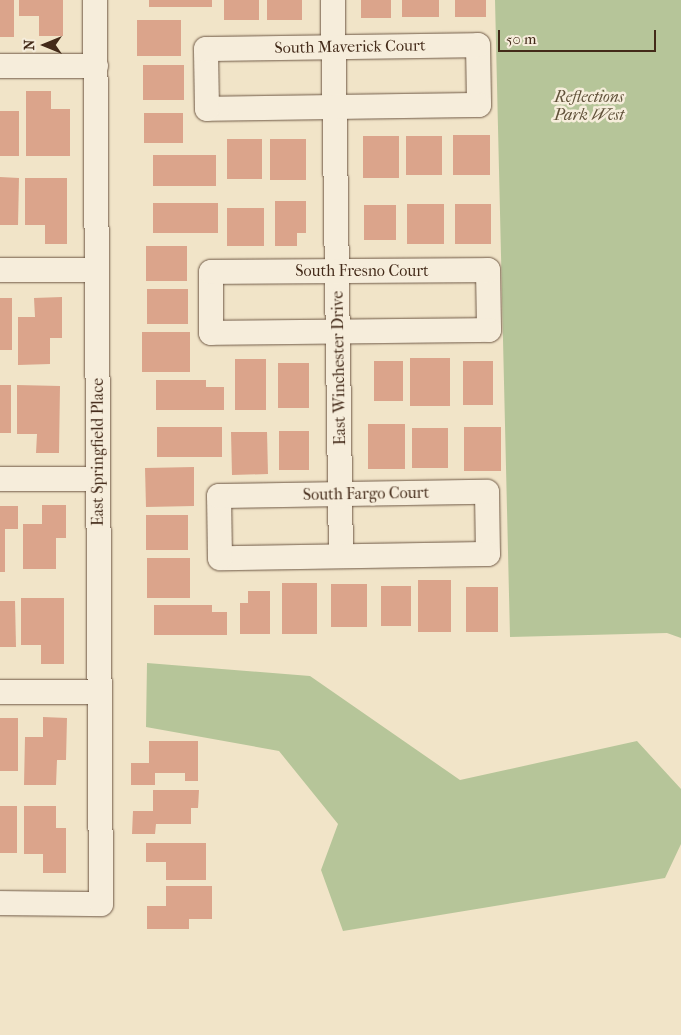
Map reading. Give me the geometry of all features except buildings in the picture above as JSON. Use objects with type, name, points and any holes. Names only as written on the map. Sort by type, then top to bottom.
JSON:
[{"type":"street","name":"East Springfield Place","points":[[0,903],[101,904],[95,0]]},
{"type":"street","name":"East Winchester Drive","points":[[333,0],[341,556]]},
{"type":"street","name":"South Maverick Court","points":[[478,45],[479,105],[335,107],[207,109],[206,49],[478,45]]},
{"type":"street","points":[[0,66],[96,66]]},
{"type":"street","points":[[0,270],[97,270]]},
{"type":"street","name":"South Fresno Court","points":[[488,270],[489,330],[338,332],[211,332],[211,272],[488,270]]},
{"type":"street","points":[[0,479],[98,478]]},
{"type":"street","name":"South Fargo Court","points":[[487,492],[488,554],[341,556],[220,558],[219,496],[487,492]]},
{"type":"street","points":[[0,692],[100,692]]},
{"type":"green space","name":"Reflections Park West","points":[[495,0],[681,0],[681,638],[667,633],[510,637]]},
{"type":"green space","points":[[147,663],[310,676],[460,780],[637,741],[681,789],[681,844],[665,878],[343,931],[321,870],[338,824],[279,751],[146,727]]}]
